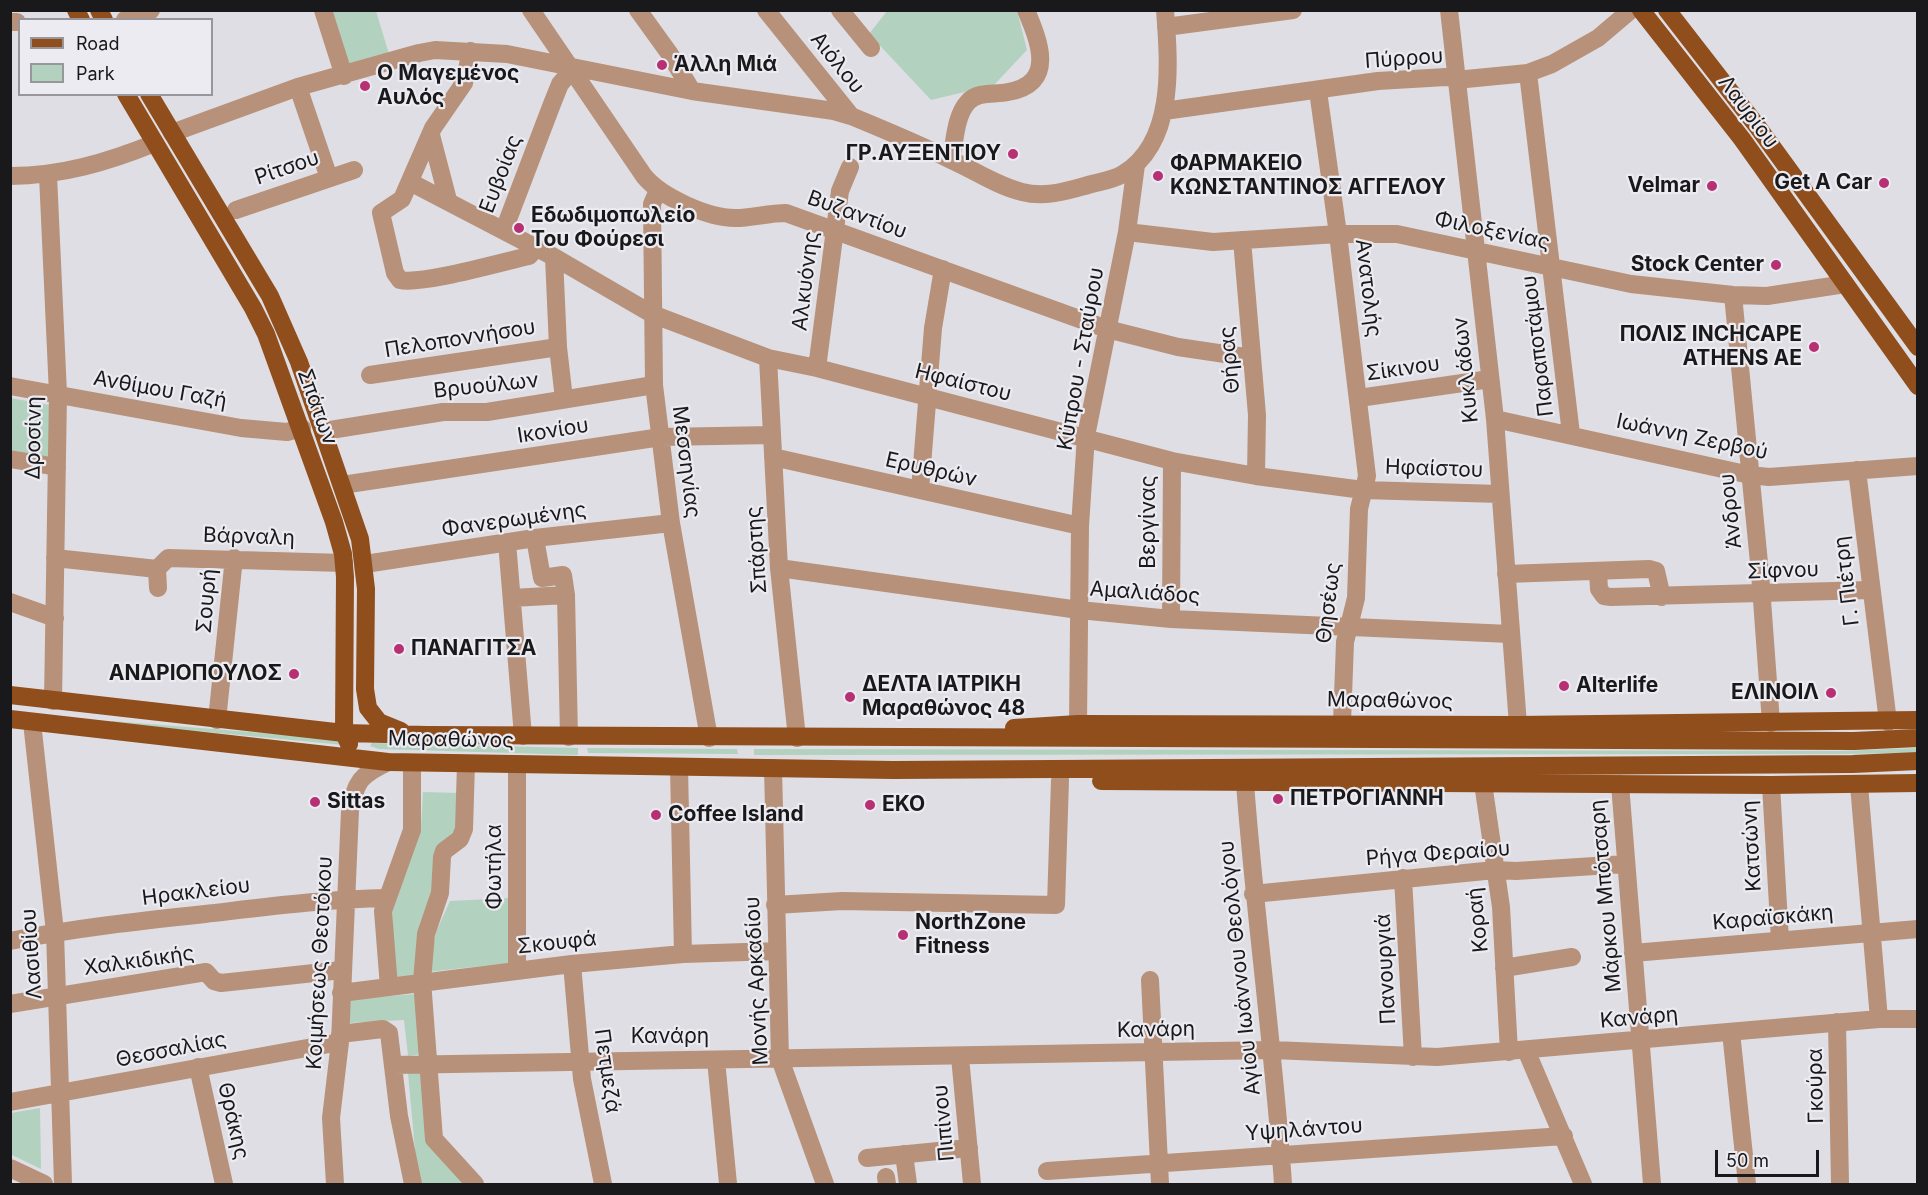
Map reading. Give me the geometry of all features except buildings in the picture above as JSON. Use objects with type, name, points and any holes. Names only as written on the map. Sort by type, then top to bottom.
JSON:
[{"type":"main road","name":"Λαυρίου","points":[[1641,10],[1742,139],[1917,386]]},
{"type":"main road","name":"Λαυρίου","points":[[1667,10],[1757,126],[1917,346]]},
{"type":"main road","name":"Σπάτων","points":[[127,96],[253,308],[276,360],[334,522],[344,563],[344,733]]},
{"type":"main road","name":"Σπάτων","points":[[150,96],[270,296],[291,342],[324,431],[360,539],[364,564],[365,689],[368,708],[379,722],[398,730],[426,735]]},
{"type":"main road","name":"Μαραθώνος","points":[[10,695],[344,733],[426,735],[862,739],[1854,741],[1917,738]]},
{"type":"main road","name":"Μαραθώνος","points":[[10,719],[412,763],[893,770],[1853,764],[1917,761]]},
{"type":"main road","name":"Μαραθώνος","points":[[862,739],[1078,724],[1518,725],[1917,720]]},
{"type":"main road","points":[[344,733],[351,747],[369,760]]},
{"type":"main road","name":"Μαραθώνος","points":[[893,770],[940,778],[1245,783],[1771,785],[1917,783]]},
{"type":"street","points":[[130,18],[151,10]]},
{"type":"street","points":[[323,10],[344,76]]},
{"type":"street","name":"Βυζαντίου","points":[[531,10],[644,176],[658,190],[711,215],[732,218],[786,213],[1107,329],[1178,347],[1252,358]]},
{"type":"street","points":[[638,10],[669,53],[692,91]]},
{"type":"street","name":"Αιόλου","points":[[766,10],[851,116]]},
{"type":"street","points":[[840,10],[871,48]]},
{"type":"street","points":[[951,159],[959,117],[970,100],[986,94],[1021,88],[1038,72],[1040,46],[1026,10]]},
{"type":"street","points":[[1166,19],[1293,10]]},
{"type":"street","name":"Κυκλάδων","points":[[1449,10],[1495,419],[1518,725]]},
{"type":"street","name":"Πύρρου","points":[[1164,111],[1378,81],[1458,79],[1528,73],[1552,64],[1598,38],[1631,10]]},
{"type":"street","name":"Κύπρου - Σταύρου","points":[[1078,724],[1080,526],[1086,436],[1127,232],[1136,165],[1153,141],[1164,111],[1168,66],[1166,19]]},
{"type":"street","points":[[172,134],[306,86],[419,53],[435,50],[471,51],[507,54],[692,91],[804,105],[851,116],[951,159],[1019,192],[1045,195],[1121,175],[1136,165]]},
{"type":"street","points":[[471,51],[464,83],[430,135],[402,199],[380,215],[395,273],[404,281],[529,256],[536,248]]},
{"type":"street","name":"Ευβοίας","points":[[504,230],[560,84],[573,69]]},
{"type":"street","name":"Παραποτάμου","points":[[1528,73],[1571,434]]},
{"type":"street","points":[[306,86],[329,178]]},
{"type":"street","name":"Ανατολής","points":[[1318,91],[1359,398],[1367,476],[1363,490]]},
{"type":"street","points":[[430,135],[448,200]]},
{"type":"street","points":[[10,176],[48,175],[117,158],[155,143]]},
{"type":"street","name":"Αλκυόνης","points":[[817,368],[840,190],[850,166]]},
{"type":"street","name":"Ρίτσου","points":[[236,210],[354,170]]},
{"type":"street","name":"Δροσίνη","points":[[48,175],[58,394],[53,701]]},
{"type":"street","name":"Ηφαίστου","points":[[410,182],[554,257],[652,314],[768,358],[817,368],[1086,436],[1172,461],[1256,476],[1363,490],[1500,494]]},
{"type":"street","name":"Μεσσηνίας","points":[[658,190],[652,204],[654,385],[671,523],[710,738]]},
{"type":"street","name":"Φιλοξενίας","points":[[1127,232],[1213,242],[1338,234],[1397,234],[1631,284],[1732,295],[1767,296],[1845,284]]},
{"type":"street","name":"Θήρας","points":[[1242,240],[1257,415],[1256,476]]},
{"type":"street","points":[[554,257],[558,347],[564,399]]},
{"type":"street","points":[[920,490],[933,328],[943,269]]},
{"type":"street","name":"Άνδρου","points":[[1732,295],[1761,594],[1770,723]]},
{"type":"street","name":"Λαυρίου","points":[[1899,360],[1917,346]]},
{"type":"street","name":"Πελοποννήσου","points":[[370,375],[558,347]]},
{"type":"street","name":"Σπάρτης","points":[[768,358],[779,568],[797,738]]},
{"type":"street","name":"Σίκινου","points":[[1359,398],[1490,379]]},
{"type":"street","name":"Βρυούλων","points":[[324,431],[443,412],[487,412],[654,385]]},
{"type":"street","name":"Ανθίμου Γαζή","points":[[10,386],[241,428],[271,432],[302,429]]},
{"type":"street","name":"Ιωάννη Ζερβού","points":[[1495,419],[1750,475],[1769,477],[1917,466]]},
{"type":"street","name":"Ικονίου","points":[[342,485],[661,437],[772,435]]},
{"type":"street","name":"Ερυθρών","points":[[773,457],[1080,526]]},
{"type":"street","points":[[10,459],[57,467]]},
{"type":"street","name":"Βεργίνας","points":[[1171,619],[1172,461]]},
{"type":"street","name":"Γ. Πιέτρη","points":[[1857,470],[1888,722]]},
{"type":"street","name":"Θησέως","points":[[1342,723],[1348,626],[1356,598],[1359,509],[1363,490]]},
{"type":"street","name":"Φανερωμένης","points":[[364,564],[535,538],[671,523]]},
{"type":"street","points":[[535,538],[543,587]]},
{"type":"street","points":[[507,542],[523,736]]},
{"type":"street","name":"Βάρναλη","points":[[55,558],[157,569],[168,558],[234,558],[344,563]]},
{"type":"street","name":"Σουρή","points":[[217,720],[234,558]]},
{"type":"street","name":"Αμαλιάδος","points":[[779,568],[1079,610],[1171,619],[1510,634]]},
{"type":"street","points":[[157,569],[158,588]]},
{"type":"street","name":"Σίφνου","points":[[1598,571],[1599,589],[1604,596],[1662,597],[1871,590]]},
{"type":"street","points":[[1506,574],[1656,571],[1662,597]]},
{"type":"street","points":[[512,598],[543,587],[563,575],[566,595],[570,736]]},
{"type":"street","points":[[10,602],[55,618]]},
{"type":"street","name":"Λασιθίου","points":[[32,722],[55,932],[63,1185]]},
{"type":"street","name":"Κοιμήσεως Θεοτόκου","points":[[335,1185],[331,1118],[340,1038],[345,899],[349,883],[350,811],[359,780],[368,772],[388,762]]},
{"type":"street","points":[[389,987],[383,911],[412,830],[412,763]]},
{"type":"street","points":[[466,764],[464,829],[460,839],[444,851],[442,857],[440,893],[426,934],[422,981],[434,1139],[476,1185]]},
{"type":"street","name":"Φωτήλα","points":[[517,764],[517,969]]},
{"type":"street","points":[[679,767],[683,954]]},
{"type":"street","name":"Μονής Αρκαδίου","points":[[773,768],[780,1059],[825,1185]]},
{"type":"street","points":[[775,905],[843,901],[1056,905],[1060,780]]},
{"type":"street","name":"Αγίου Ιωάννου Θεολόγου","points":[[1245,783],[1253,894],[1273,1050],[1283,1185]]},
{"type":"street","name":"Κοραή","points":[[1483,783],[1502,916],[1504,968],[1517,1051],[1564,1136],[1583,1185]]},
{"type":"street","name":"Μάρκου Μπότσαρη","points":[[1620,784],[1652,1185]]},
{"type":"street","name":"Κατσώνη","points":[[1771,785],[1780,940]]},
{"type":"street","points":[[1859,785],[1879,1019]]},
{"type":"street","name":"Ρήγα Φεραίου","points":[[1253,894],[1495,870],[1516,871],[1626,864]]},
{"type":"street","name":"Πανουργιά","points":[[1403,878],[1413,1057]]},
{"type":"street","name":"Ηρακλείου","points":[[10,940],[55,932],[345,899],[387,898]]},
{"type":"street","name":"Καραϊσκάκη","points":[[1633,953],[1917,929]]},
{"type":"street","name":"Σκουφά","points":[[341,993],[517,969],[683,954],[777,951]]},
{"type":"street","points":[[1504,968],[1572,957]]},
{"type":"street","name":"Πετμεζά","points":[[572,964],[582,1079],[601,1184]]},
{"type":"street","name":"Χαλκιδικής","points":[[10,1004],[206,972],[214,981],[221,983],[342,970]]},
{"type":"street","points":[[1150,980],[1160,1185]]},
{"type":"street","name":"Κανάρη","points":[[393,1065],[1273,1050],[1413,1057],[1517,1051],[1837,1022],[1917,1019]]},
{"type":"street","name":"Γκούρα","points":[[1837,1022],[1840,1185]]},
{"type":"street","name":"Θεσσαλίας","points":[[10,1102],[387,1030],[393,1065]]},
{"type":"street","points":[[1731,1032],[1747,1185]]},
{"type":"street","name":"Πιπίνου","points":[[960,1056],[972,1185]]},
{"type":"street","points":[[716,1060],[728,1185]]},
{"type":"street","points":[[393,1065],[399,1116],[413,1185]]},
{"type":"street","name":"Θράκης","points":[[198,1067],[224,1185]]},
{"type":"street","name":"Υψηλάντου","points":[[1047,1171],[1281,1153],[1564,1136]]},
{"type":"street","points":[[867,1158],[969,1148]]},
{"type":"street","points":[[904,1154],[908,1185]]},
{"type":"street","points":[[10,1168],[44,1185]]},
{"type":"green space","points":[[332,11],[376,11],[389,54],[349,66]]},
{"type":"green space","points":[[887,11],[1017,11],[1027,50],[994,85],[931,100],[869,34]]},
{"type":"green space","points":[[10,398],[50,405],[49,458],[11,450]]},
{"type":"green space","points":[[112,721],[339,739],[344,745],[112,723]]},
{"type":"green space","points":[[372,743],[578,748],[578,755],[379,749],[370,746]]},
{"type":"green space","points":[[587,748],[737,749],[738,754],[588,753]]},
{"type":"green space","points":[[1918,748],[1917,753],[1840,754],[754,755],[754,749],[1840,751]]},
{"type":"green space","points":[[423,792],[459,793],[459,820],[436,876],[414,979],[395,981],[392,908],[421,829]]},
{"type":"green space","points":[[510,898],[510,963],[428,972],[436,932],[450,901]]},
{"type":"green space","points":[[416,994],[421,1054],[408,1056],[404,1020],[349,1023],[351,999]]},
{"type":"green space","points":[[422,1072],[427,1143],[465,1184],[418,1184],[408,1073]]},
{"type":"green space","points":[[40,1108],[41,1169],[10,1154],[11,1113]]},
{"type":"place","name":"Άλλη Μιά","points":[[662,65]]},
{"type":"place","name":"Ο Μαγεμένος Αυλός","points":[[365,86]]},
{"type":"place","name":"ΓΡ.ΑΥΞΕΝΤΙΟΥ","points":[[1013,154]]},
{"type":"place","name":"ΦΑΡΜΑΚΕΙΟ ΚΩΝΣΤΑΝΤΙΝΟΣ ΑΓΓΕΛΟΥ","points":[[1158,176]]},
{"type":"place","name":"Get A Car","points":[[1884,183]]},
{"type":"place","name":"Velmar","points":[[1712,186]]},
{"type":"place","name":"Εδωδιμοπωλείο Του Φούρεσι","points":[[519,228]]},
{"type":"place","name":"Stock Center","points":[[1776,265]]},
{"type":"place","name":"ΠΟΛΙΣ INCHCAPE ATHENS ΑΕ","points":[[1814,347]]},
{"type":"place","name":"ΠΑΝΑΓΙΤΣΑ","points":[[399,649]]},
{"type":"place","name":"ΑΝΔΡΙΟΠΟΥΛΟΣ","points":[[294,674]]},
{"type":"place","name":"Alterlife","points":[[1564,686]]},
{"type":"place","name":"ΕΛΙΝΟΙΛ","points":[[1831,693]]},
{"type":"place","name":"ΔΕΛΤΑ ΙΑΤΡΙΚΗ Μαραθώνος 48","points":[[850,697]]},
{"type":"place","name":"ΠΕΤΡΟΓΙΑΝΝΗ","points":[[1278,799]]},
{"type":"place","name":"Sittas","points":[[315,802]]},
{"type":"place","name":"EKO","points":[[870,805]]},
{"type":"place","name":"Coffee Island","points":[[656,815]]},
{"type":"place","name":"NorthZone Fitness","points":[[903,935]]}]
